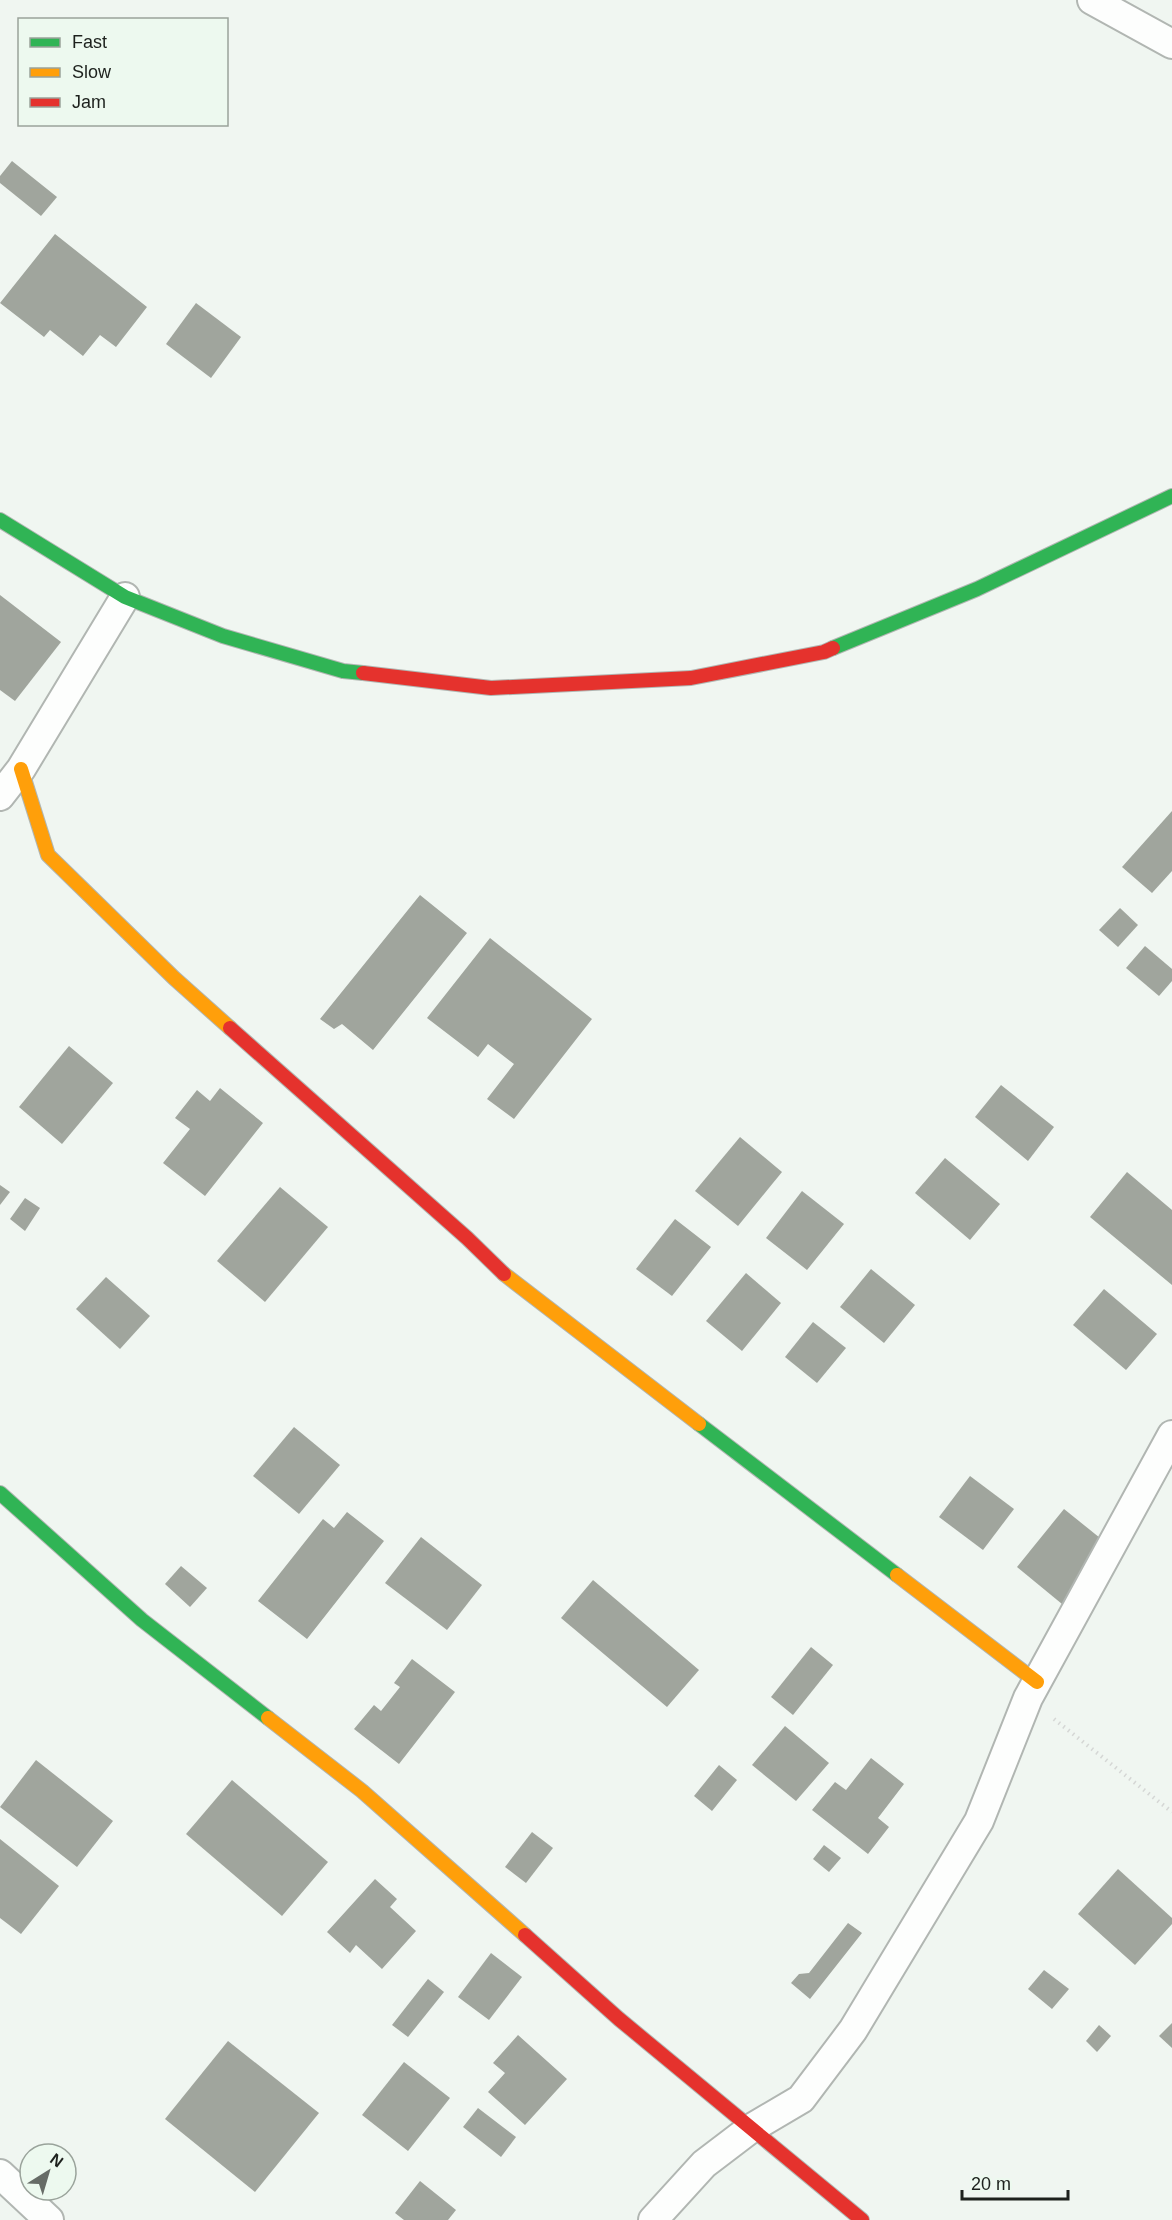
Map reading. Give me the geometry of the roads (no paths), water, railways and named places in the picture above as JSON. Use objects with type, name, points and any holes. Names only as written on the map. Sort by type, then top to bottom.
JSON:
[{"type":"street","points":[[1092,0],[1172,44]]},
{"type":"street","points":[[0,520],[125,597],[223,636],[343,671],[491,688],[691,678],[824,652],[977,589],[1172,496]]},
{"type":"street","points":[[0,796],[21,769],[125,597]]},
{"type":"street","points":[[21,769],[48,855],[174,978],[467,1238],[506,1276],[1032,1690]]},
{"type":"street","points":[[653,2220],[704,2164],[750,2129],[801,2099],[852,2030],[980,1821],[1032,1690],[1172,1435]]},
{"type":"street","points":[[0,1493],[142,1620],[362,1791],[619,2019],[862,2220]]},
{"type":"street","points":[[0,2174],[49,2220]]}]
